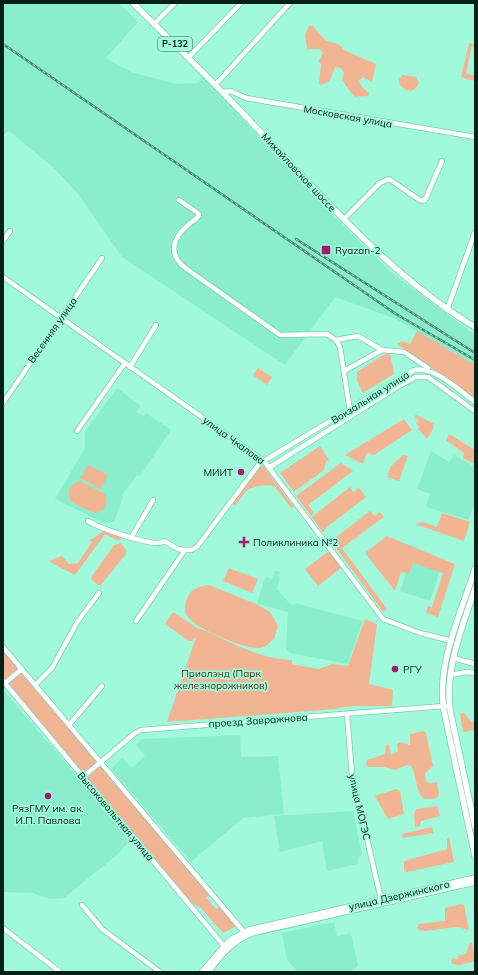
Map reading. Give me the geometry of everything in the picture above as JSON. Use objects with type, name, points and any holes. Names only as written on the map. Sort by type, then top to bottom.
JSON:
[{"type":"main road","name":"Михайловское шоссе","points":[[134,3],[216,84],[344,220],[394,268],[447,310],[475,327]]},
{"type":"main road","points":[[475,569],[452,641],[444,677],[446,706],[475,856]]},
{"type":"main road","points":[[475,588],[453,658],[446,706],[475,827]]},
{"type":"main road","name":"улица Дзержинского","points":[[324,915],[381,899],[475,878]]},
{"type":"main road","name":"улица Дзержинского","points":[[202,972],[225,948],[245,934],[475,882]]},
{"type":"main road","name":"улица Дзержинского","points":[[208,972],[225,948]]},
{"type":"street","points":[[154,24],[175,3]]},
{"type":"street","points":[[188,57],[241,3]]},
{"type":"street","points":[[216,84],[290,3]]},
{"type":"street","name":"Московская улица","points":[[223,92],[231,91],[246,98],[475,137]]},
{"type":"street","points":[[344,220],[380,183],[389,179],[421,201],[425,200],[442,161]]},
{"type":"street","points":[[179,200],[199,215],[184,229],[175,242],[174,253],[177,261],[280,335],[327,334],[336,340],[340,347],[352,415]]},
{"type":"street","points":[[3,241],[10,231]]},
{"type":"street","points":[[447,310],[475,232]]},
{"type":"street","name":"Весенняя улица","points":[[3,403],[102,258]]},
{"type":"street","name":"улица Чкалова","points":[[3,277],[264,461],[382,618],[420,633],[452,641]]},
{"type":"street","points":[[130,367],[156,325]]},
{"type":"street","points":[[336,340],[359,336],[382,350],[400,351],[432,372]]},
{"type":"street","points":[[344,371],[382,350]]},
{"type":"street","points":[[414,360],[417,369],[416,377]]},
{"type":"street","points":[[77,431],[125,363]]},
{"type":"street","name":"Вокзальная улица","points":[[185,550],[191,550],[197,547],[252,472],[264,461],[396,380],[417,369],[432,372],[475,402]]},
{"type":"street","name":"Вокзальная улица","points":[[270,467],[399,386],[416,377],[428,377],[475,411]]},
{"type":"street","points":[[131,538],[153,500]]},
{"type":"street","points":[[88,521],[104,529],[131,538],[153,544],[162,543],[164,541],[178,549],[185,550],[136,620]]},
{"type":"street","points":[[35,685],[52,668],[78,621],[99,592]]},
{"type":"street","points":[[3,647],[245,934]]},
{"type":"street","points":[[453,658],[475,664]]},
{"type":"street","name":"Высоковольтная улица","points":[[22,669],[4,682],[225,948]]},
{"type":"street","points":[[450,675],[467,672],[475,673]]},
{"type":"street","points":[[69,725],[102,686]]},
{"type":"street","name":"проезд Завражнова","points":[[83,777],[141,730],[446,706]]},
{"type":"street","name":"улица МОГЭС","points":[[347,714],[352,775],[381,899]]},
{"type":"street","points":[[82,905],[102,929],[160,972]]},
{"type":"street","points":[[3,928],[60,972]]},
{"type":"shaded area","points":[[3,3],[119,3],[138,22],[106,58],[131,72],[177,84],[199,83],[202,76],[222,94],[222,97],[327,209],[391,272],[475,335],[475,365],[396,319],[335,297],[285,365],[122,257],[78,194],[54,168],[9,131],[3,135]]},
{"type":"shaded area","points":[[117,388],[141,406],[136,412],[143,416],[146,413],[171,430],[140,476],[137,475],[122,495],[123,497],[114,522],[104,523],[55,499],[85,448],[85,432]]},
{"type":"shaded area","points":[[431,451],[449,462],[454,455],[475,467],[475,508],[473,508],[468,520],[426,507],[430,494],[417,489]]},
{"type":"shaded area","points":[[414,551],[443,561],[430,601],[400,591]]},
{"type":"shaded area","points":[[275,571],[279,572],[278,576],[280,577],[277,589],[292,606],[295,603],[363,621],[348,664],[290,653],[286,649],[288,612],[257,604],[264,580],[266,577],[272,579]]},
{"type":"shaded area","name":"РязГМУ им. ак. И.П. Павлова","points":[[3,690],[131,839],[118,854],[64,898],[50,899],[32,893],[3,892]]},
{"type":"shaded area","points":[[240,735],[241,757],[278,756],[284,814],[243,818],[191,862],[111,769],[122,758],[132,768],[145,756],[136,745],[142,739]]},
{"type":"shaded area","points":[[353,811],[362,855],[358,857],[358,864],[327,871],[322,841],[280,852],[274,816]]},
{"type":"shaded area","points":[[334,922],[337,936],[351,933],[358,966],[350,972],[298,972],[287,960],[282,933]]},
{"type":"green space","points":[[309,26],[313,26],[325,40],[340,45],[344,50],[376,64],[372,82],[363,77],[359,81],[362,87],[369,93],[368,96],[354,97],[342,80],[344,72],[340,68],[335,67],[330,81],[321,85],[319,84],[321,65],[319,61],[323,52],[319,49],[307,49],[305,34]]},
{"type":"green space","points":[[469,43],[475,45],[475,47],[472,46],[466,73],[475,76],[475,81],[461,77]]},
{"type":"green space","points":[[403,75],[416,77],[419,83],[417,87],[412,91],[406,90],[400,85],[399,79]]},
{"type":"green space","points":[[417,331],[475,365],[475,398],[397,344],[402,341],[410,344]]},
{"type":"green space","points":[[390,353],[394,374],[363,393],[357,381],[357,372],[383,355]]},
{"type":"green space","points":[[258,368],[272,377],[267,385],[253,375]]},
{"type":"green space","points":[[417,415],[434,424],[433,429],[427,439],[418,429],[419,427],[416,423],[419,421],[414,416]]},
{"type":"green space","points":[[404,419],[412,430],[374,455],[367,453],[363,464],[345,455]]},
{"type":"green space","points":[[449,434],[475,450],[475,464],[463,458],[464,453],[446,440]]},
{"type":"green space","points":[[320,446],[329,460],[326,462],[324,470],[294,492],[280,473]]},
{"type":"green space","points":[[403,455],[408,456],[399,481],[387,477],[391,466]]},
{"type":"green space","points":[[341,463],[353,471],[308,505],[314,513],[311,516],[296,496]]},
{"type":"green space","points":[[262,464],[294,507],[291,508],[275,487],[270,485],[257,486],[247,490],[235,506],[232,502]]},
{"type":"green space","points":[[88,465],[108,475],[101,489],[80,478]]},
{"type":"green space","points":[[80,481],[105,494],[107,501],[104,509],[94,513],[71,502],[68,492],[69,489],[73,484]]},
{"type":"green space","points":[[350,487],[353,492],[359,488],[366,497],[327,527],[323,533],[312,517]]},
{"type":"green space","points":[[370,511],[375,516],[380,512],[384,517],[342,548],[387,609],[383,612],[331,541]]},
{"type":"green space","points":[[442,513],[470,522],[464,541],[415,524],[423,522],[437,527]]},
{"type":"green space","points":[[105,530],[123,536],[119,541],[105,534],[75,575],[50,562],[51,560],[62,556],[69,564],[78,563],[92,542],[89,540]]},
{"type":"green space","points":[[387,536],[455,564],[438,617],[426,613],[428,606],[432,607],[443,573],[413,563],[409,574],[401,572],[395,591],[365,553]]},
{"type":"green space","points":[[121,543],[126,550],[126,554],[101,585],[98,585],[91,579],[92,576],[114,545]]},
{"type":"green space","points":[[329,551],[342,567],[318,586],[305,569]]},
{"type":"green space","points":[[229,568],[258,579],[252,593],[223,581]]},
{"type":"green space","points":[[209,585],[256,604],[270,612],[278,626],[274,639],[266,646],[261,648],[244,646],[220,637],[198,626],[190,620],[185,610],[188,596],[197,588]]},
{"type":"green space","name":"Приолэнд (Парк железнорожников)","points":[[172,613],[175,613],[198,629],[199,628],[256,653],[268,657],[292,660],[292,664],[319,669],[332,664],[348,666],[365,619],[377,624],[369,684],[393,690],[392,706],[354,706],[324,710],[167,722],[196,637],[192,641],[189,641],[165,624]]},
{"type":"green space","points":[[3,650],[18,669],[18,671],[6,680],[3,680]]},
{"type":"green space","points":[[21,673],[95,758],[96,763],[84,773],[7,683]]},
{"type":"green space","points":[[464,713],[472,722],[475,722],[475,730],[463,732],[460,714]]},
{"type":"green space","points":[[424,731],[426,733],[433,766],[425,773],[426,781],[429,783],[437,782],[439,793],[438,797],[433,799],[424,799],[421,795],[411,766],[407,765],[395,770],[384,767],[369,767],[366,765],[367,760],[385,754],[386,745],[389,744],[391,755],[398,751],[397,744],[400,742],[410,745],[410,734]]},
{"type":"green space","points":[[100,766],[212,896],[206,897],[216,909],[221,907],[237,926],[223,933],[200,907],[191,903],[88,780],[88,776]]},
{"type":"green space","points":[[396,789],[400,791],[404,814],[388,819],[375,796]]},
{"type":"green space","points":[[437,806],[440,816],[421,821],[420,826],[415,827],[414,814],[416,809]]},
{"type":"green space","points":[[432,827],[433,833],[402,838],[402,834]]},
{"type":"green space","points":[[449,837],[454,862],[407,872],[404,871],[404,861],[447,849],[447,839]]},
{"type":"green space","points":[[461,904],[464,905],[469,930],[458,927],[425,931],[417,929],[419,924],[445,921],[445,908]]},
{"type":"green space","points":[[470,942],[472,943],[475,961],[460,965],[452,964],[451,960],[454,958],[458,960],[458,956],[466,954]]},
{"type":"railway","points":[[3,44],[396,314],[475,360]]},
{"type":"railway","points":[[296,239],[475,353]]},
{"type":"place","name":"Ryazan-2","points":[[326,250]]},
{"type":"place","name":"МИИТ","points":[[241,472]]},
{"type":"place","name":"Поликлиника №2","points":[[244,542]]},
{"type":"place","name":"РГУ","points":[[395,669]]},
{"type":"place","name":"РязГМУ им. ак. И.П. Павлова","points":[[48,796]]}]
